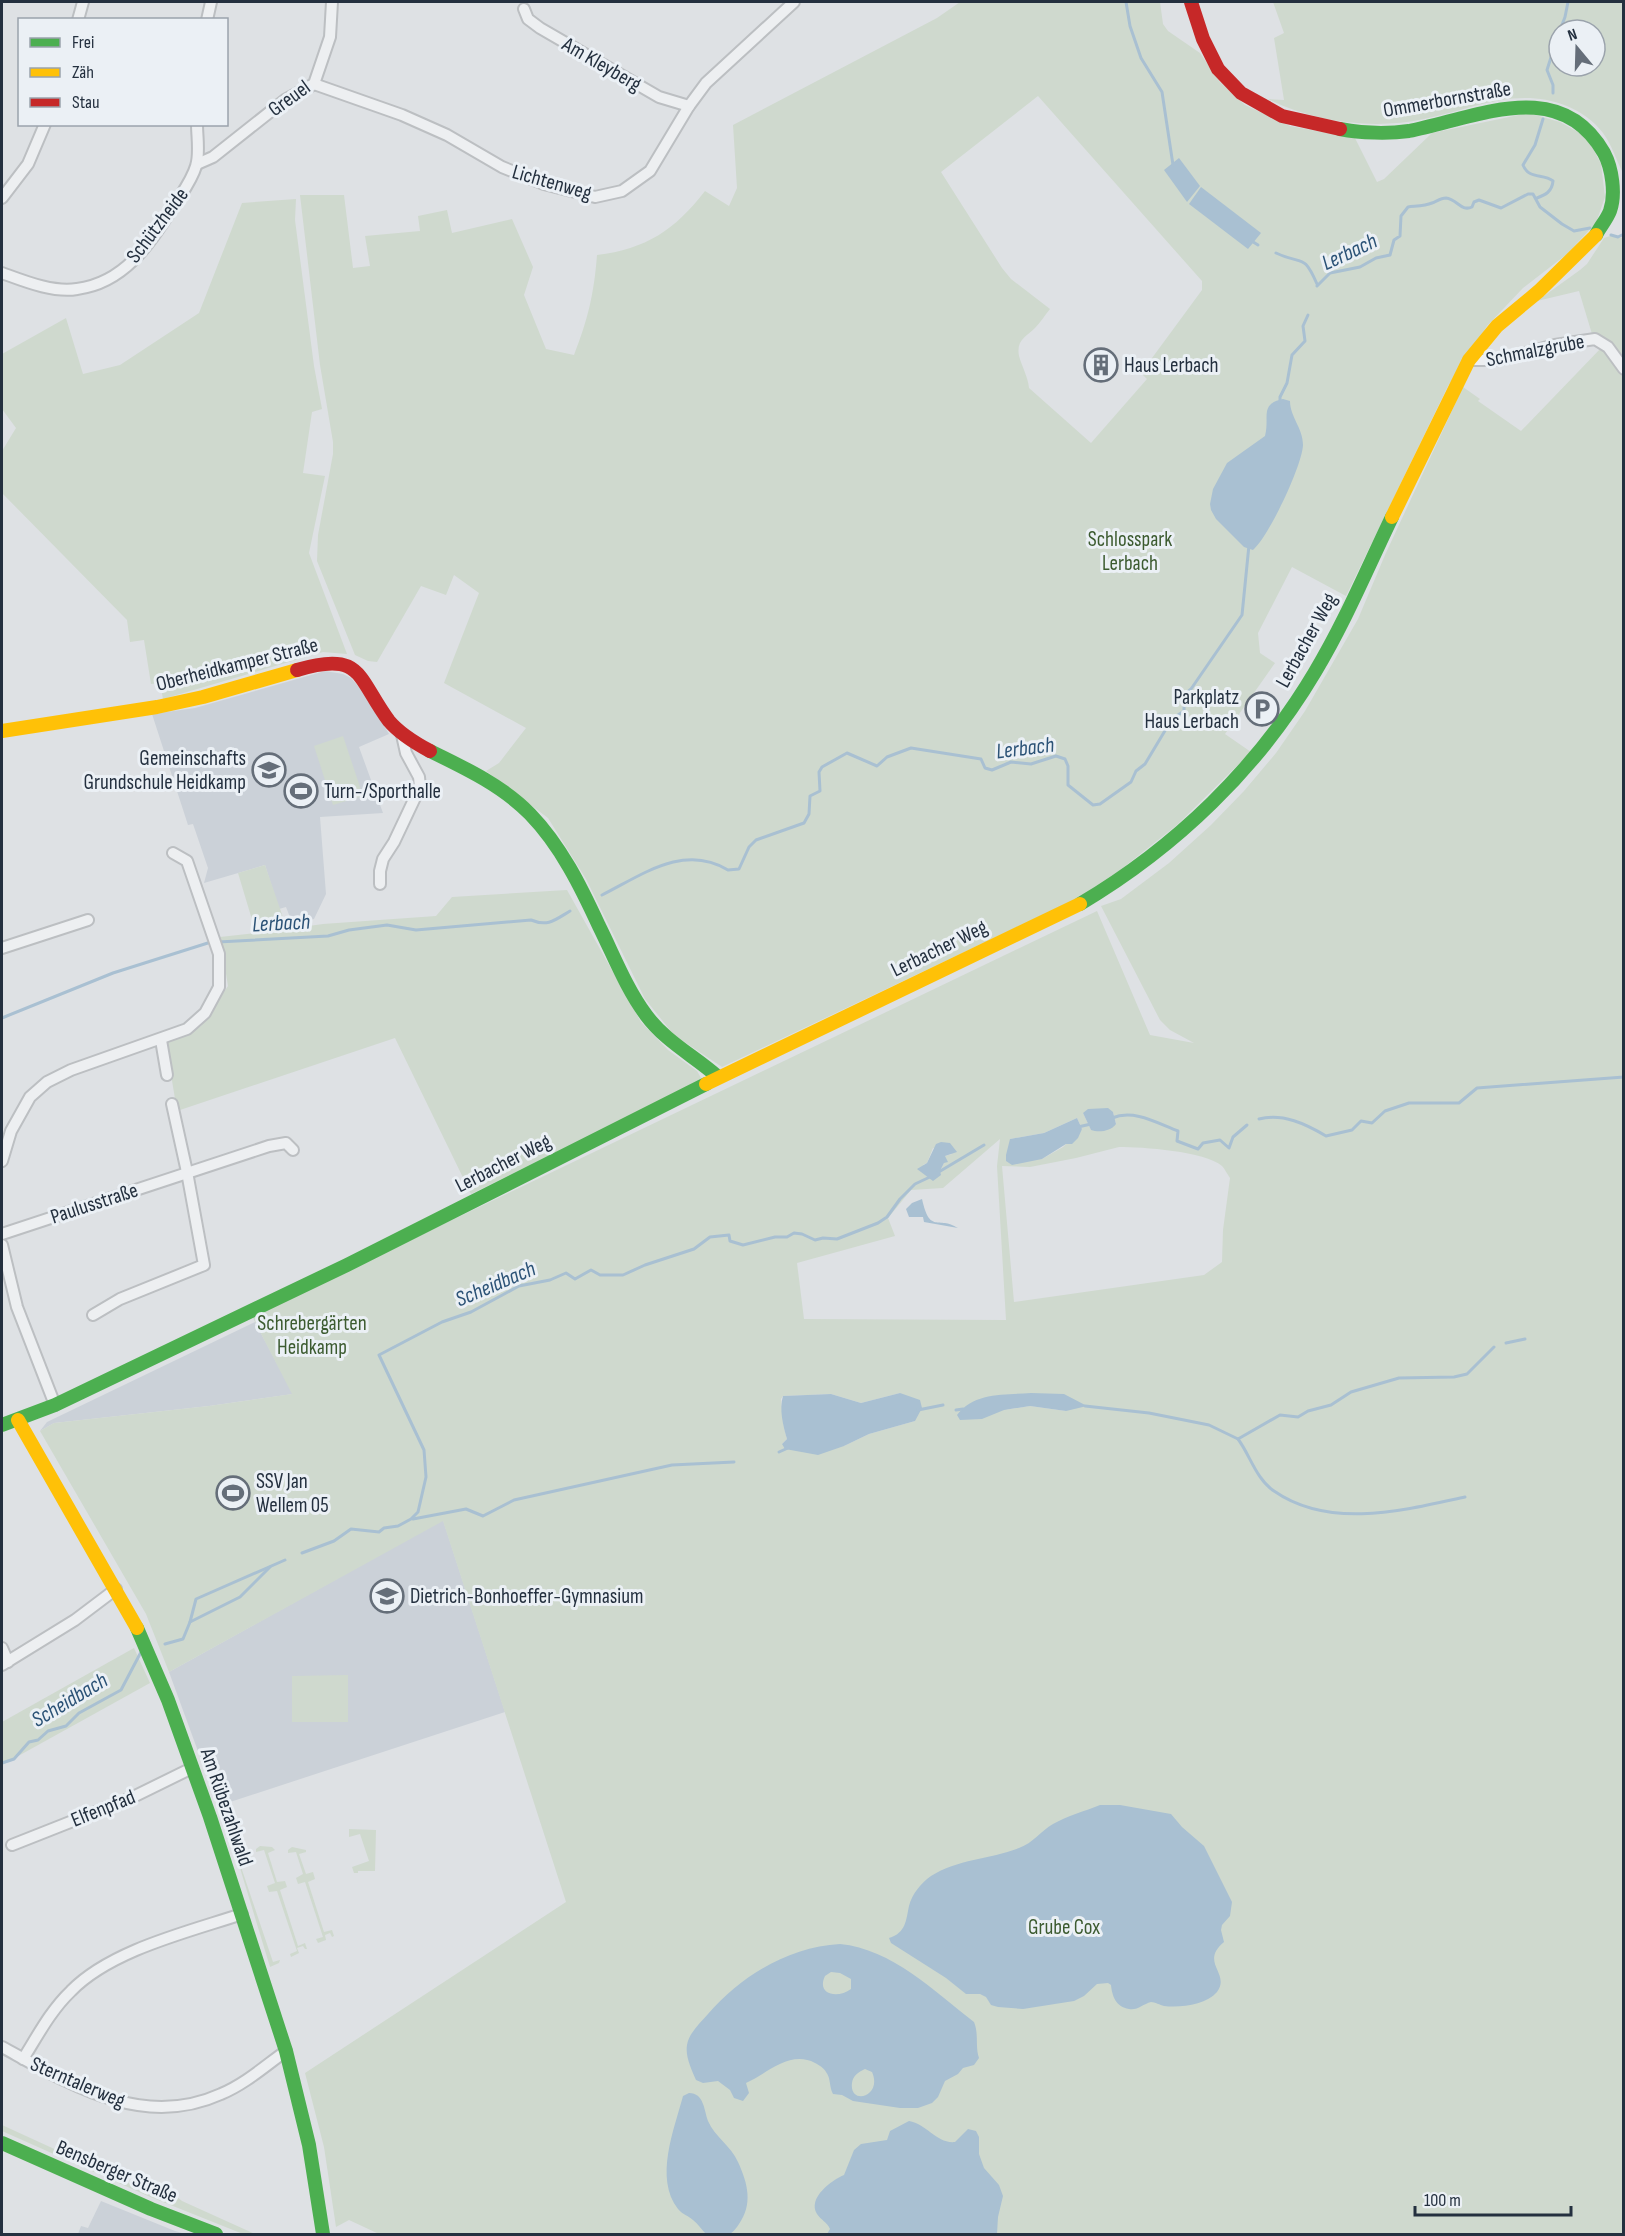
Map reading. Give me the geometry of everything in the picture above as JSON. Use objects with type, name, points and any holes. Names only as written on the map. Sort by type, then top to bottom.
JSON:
[{"type":"street","points":[[79,18],[83,2]]},
{"type":"street","points":[[207,18],[211,2]]},
{"type":"street","name":"Greuel","points":[[197,164],[213,157],[285,100],[314,84],[330,37],[332,2]]},
{"type":"street","name":"Lichtenweg","points":[[314,84],[402,115],[447,135],[502,167],[544,184],[595,197],[622,191],[650,171],[689,106],[706,83],[794,2]]},
{"type":"street","name":"Ommerbornstraße","points":[[1191,2],[1203,39],[1218,69],[1241,93],[1282,116],[1350,131],[1407,131],[1493,110],[1530,106],[1572,117],[1595,137],[1609,162],[1618,193]]},
{"type":"street","name":"Am Kleyberg","points":[[524,9],[528,19],[540,28],[659,97],[689,106]]},
{"type":"street","points":[[2,198],[27,165],[44,126]]},
{"type":"street","name":"Schützheide","points":[[2,273],[58,289],[76,290],[109,279],[126,268],[144,252],[190,181],[197,164],[197,126]]},
{"type":"street","name":"Lerbacher Weg","points":[[2,1425],[54,1405],[347,1265],[685,1096],[718,1077],[1098,895],[1149,859],[1224,792],[1292,708],[1345,617],[1469,360],[1497,326],[1539,291],[1595,236],[1618,193]]},
{"type":"street","name":"Schmalzgrube","points":[[1469,360],[1499,360],[1555,345],[1595,339],[1608,347],[1623,369]]},
{"type":"street","name":"Oberheidkamper Straße","points":[[2,731],[157,707],[203,697],[320,663],[331,662],[355,669],[402,735],[483,778],[511,796],[531,815],[565,859],[634,999],[651,1023],[670,1042],[718,1077]]},
{"type":"street","points":[[380,884],[383,859],[394,842],[420,787],[419,777],[406,753],[402,735]]},
{"type":"street","points":[[2,1161],[11,1131],[30,1097],[47,1082],[71,1070],[187,1029],[205,1013],[219,987],[219,954],[187,861],[172,853]]},
{"type":"street","points":[[2,948],[88,920]]},
{"type":"street","points":[[160,1040],[167,1075]]},
{"type":"street","points":[[93,1315],[120,1299],[204,1265],[172,1104]]},
{"type":"street","name":"Paulusstraße","points":[[2,1234],[269,1146],[286,1143],[293,1150]]},
{"type":"street","points":[[2,1245],[17,1307],[54,1405]]},
{"type":"street","name":"Am Rübezahlwald","points":[[18,1420],[154,1666],[192,1768],[286,2051],[309,2145],[323,2235]]},
{"type":"street","points":[[2,1648],[5,1664],[75,1620],[112,1592]]},
{"type":"street","name":"Elfenpfad","points":[[12,1845],[130,1798],[192,1768]]},
{"type":"street","points":[[23,2059],[55,2008],[66,1995],[105,1966],[132,1951],[242,1914]]},
{"type":"street","name":"Sterntalerweg","points":[[2,2047],[104,2098],[128,2105],[158,2108],[188,2106],[221,2094],[247,2079],[286,2051]]},
{"type":"street","name":"Bensberger Straße","points":[[2,2143],[216,2235]]},
{"type":"shaded area","name":"Gemeinschafts Grundschule Heidkamp","points":[[325,671],[351,678],[365,694],[389,734],[359,747],[383,813],[320,817],[326,894],[314,919],[303,922],[302,920],[291,920],[286,907],[279,909],[265,865],[204,883],[208,868],[193,824],[188,825],[152,714],[195,708]]},
{"type":"shaded area","points":[[255,1322],[293,1394],[54,1423],[40,1431],[47,1422]]},
{"type":"shaded area","name":"Dietrich-Bonhoeffer-Gymnasium","points":[[443,1520],[505,1712],[221,1805],[212,1779],[199,1754],[169,1672]]},
{"type":"shaded area","points":[[101,2201],[182,2233],[78,2234],[81,2226],[88,2228]]},
{"type":"green space","name":"Schlosspark Lerbach","points":[[960,2],[1160,2],[1163,24],[1168,31],[1200,53],[1220,82],[1245,105],[1290,126],[1355,138],[1377,182],[1384,179],[1432,133],[1528,113],[1560,122],[1587,137],[1601,164],[1605,197],[1596,223],[1567,254],[1523,288],[1487,326],[1448,386],[1346,596],[1292,567],[1258,633],[1260,653],[1275,663],[1225,734],[1251,752],[1177,825],[1095,890],[722,1067],[674,1035],[645,999],[586,879],[548,818],[486,771],[499,763],[526,728],[444,683],[479,593],[454,575],[446,595],[421,586],[377,662],[355,655],[317,561],[318,535],[333,454],[333,442],[320,365],[300,195],[344,195],[353,268],[370,266],[365,236],[420,231],[418,216],[447,210],[452,233],[512,219],[533,267],[524,295],[546,349],[574,355],[590,306],[597,255],[630,248],[658,235],[682,217],[705,191],[729,206],[737,188],[733,125],[937,18]],"holes":[[[1038,96],[1202,281],[1202,290],[1141,373],[1147,379],[1091,443],[1029,388],[1019,356],[1020,342],[1037,326],[1050,309],[1011,279],[1002,268],[941,172]]]},
{"type":"green space","points":[[1273,2],[1623,2],[1623,173],[1609,142],[1596,125],[1572,108],[1548,100],[1530,98],[1495,101],[1424,119],[1385,124],[1344,122],[1286,107],[1268,99],[1284,100],[1274,38],[1284,33]]},
{"type":"green space","points":[[296,199],[295,220],[314,366],[322,409],[312,412],[303,473],[325,476],[309,553],[347,654],[323,652],[163,699],[160,683],[151,684],[144,640],[130,642],[127,620],[2,493],[2,451],[16,428],[2,409],[2,354],[66,318],[83,374],[120,365],[199,313],[242,203]]},
{"type":"green space","points":[[1623,237],[1623,362],[1606,341],[1592,334],[1579,291],[1537,301],[1587,264],[1604,238]]},
{"type":"green space","points":[[1602,347],[1623,373],[1623,2234],[379,2234],[349,2220],[336,2227],[324,2147],[305,2073],[566,1902],[443,1521],[169,1672],[146,1614],[40,1431],[54,1423],[209,1406],[292,1394],[252,1316],[1097,911],[1150,1035],[1194,1043],[1170,1030],[1160,1020],[1101,906],[1121,899],[1169,863],[1211,825],[1276,753],[1305,711],[1358,619],[1463,387],[1480,399],[1478,401],[1521,431]],"holes":[[[1113,1112],[1116,1124],[1091,1130],[1083,1113]],[[1077,1118],[1082,1129],[1063,1147],[1042,1159],[1010,1139],[1044,1133]],[[1000,1139],[997,1166],[1006,1320],[804,1319],[797,1263],[895,1236],[888,1218],[911,1190],[943,1188]],[[1119,1147],[1188,1153],[1214,1161],[1222,1166],[1230,1178],[1223,1230],[1222,1262],[1204,1275],[1014,1302],[1002,1166],[1030,1167]],[[933,1148],[952,1154],[945,1156],[940,1171],[923,1165],[927,1163]],[[900,1393],[915,1421],[869,1434],[844,1446],[782,1444],[787,1439],[781,1399],[783,1396],[831,1394],[861,1403]],[[1064,1394],[1066,1411],[1030,1406],[1004,1410]]]},
{"type":"green space","points":[[343,736],[363,796],[333,805],[314,746]]},
{"type":"green space","points":[[265,865],[287,929],[323,924],[436,916],[452,897],[567,890],[641,1022],[668,1050],[697,1071],[701,1078],[699,1082],[471,1194],[395,1038],[177,1111],[166,1044],[201,1026],[228,986],[220,937],[256,933],[238,873]]},
{"type":"green space","points":[[134,1648],[150,1683],[2,1765],[2,1722]]},
{"type":"green space","points":[[348,1675],[348,1722],[292,1722],[292,1676]]},
{"type":"green space","points":[[349,1829],[376,1830],[375,1871],[354,1873],[352,1867],[369,1861],[360,1834],[349,1837]]},
{"type":"green space","points":[[233,1845],[242,1846],[244,1849],[236,1852],[273,1962],[280,1960],[279,1963],[270,1967]]},
{"type":"green space","points":[[260,1846],[272,1847],[275,1850],[268,1853],[277,1882],[285,1881],[287,1887],[280,1890],[298,1946],[305,1943],[307,1949],[303,1946],[297,1948],[299,1953],[291,1957],[290,1954],[297,1951],[277,1891],[269,1892],[267,1886],[275,1883],[264,1850],[256,1852]]},
{"type":"green space","points":[[292,1847],[306,1850],[299,1854],[306,1874],[313,1872],[315,1879],[308,1882],[324,1932],[332,1930],[334,1936],[332,1937],[330,1933],[325,1935],[326,1940],[318,1943],[316,1939],[323,1937],[305,1882],[298,1884],[296,1878],[303,1874],[296,1852],[288,1853]]},
{"type":"green space","points":[[2,2125],[146,2191],[150,2185],[172,2193],[182,2201],[255,2234],[243,2234],[148,2196],[2,2131]]},
{"type":"water","points":[[1179,158],[1200,186],[1187,202],[1164,170]]},
{"type":"water","points":[[1201,187],[1261,233],[1248,249],[1189,204]]},
{"type":"water","points":[[1283,399],[1290,401],[1303,445],[1291,484],[1276,516],[1253,550],[1244,547],[1216,519],[1210,504],[1213,489],[1227,463],[1265,436],[1268,408],[1276,401]]},
{"type":"water","points":[[1108,1108],[1113,1112],[1116,1124],[1105,1131],[1091,1130],[1083,1113],[1088,1109]]},
{"type":"water","points":[[1077,1118],[1082,1129],[1072,1144],[1066,1144],[1042,1159],[1012,1165],[1006,1161],[1010,1139],[1044,1133]]},
{"type":"water","points":[[950,1143],[957,1152],[945,1156],[948,1162],[944,1163],[940,1171],[941,1175],[933,1181],[917,1169],[927,1163],[936,1144]]},
{"type":"water","points":[[922,1199],[928,1217],[932,1221],[951,1224],[958,1228],[924,1222],[923,1217],[909,1217],[906,1209],[912,1203]]},
{"type":"water","points":[[900,1393],[920,1400],[922,1408],[915,1421],[869,1434],[818,1455],[785,1449],[782,1444],[787,1439],[781,1412],[783,1396],[831,1394],[861,1403]]},
{"type":"water","points":[[1031,1393],[1064,1394],[1087,1406],[1066,1411],[1030,1406],[1004,1410],[982,1419],[960,1420],[957,1415],[972,1402],[981,1398]]},
{"type":"water","points":[[1100,1805],[1120,1805],[1171,1814],[1204,1846],[1232,1902],[1230,1916],[1222,1925],[1221,1930],[1224,1942],[1214,1956],[1220,1985],[1217,1992],[1206,2000],[1185,2006],[1164,2006],[1151,2002],[1129,2009],[1118,2003],[1108,1983],[1097,1984],[1084,1996],[1074,2001],[1023,2009],[998,2007],[991,2005],[986,1997],[980,1994],[966,1994],[946,1978],[891,1943],[889,1938],[902,1929],[915,1893],[920,1885],[931,1876],[952,1866],[1019,1848],[1053,1824]]},
{"type":"water","points":[[840,1944],[877,1954],[912,1973],[928,1985],[974,2022],[979,2058],[974,2065],[963,2068],[958,2074],[945,2081],[938,2097],[932,2103],[918,2108],[900,2108],[853,2101],[842,2095],[833,2094],[829,2077],[825,2071],[817,2064],[806,2060],[797,2059],[779,2064],[746,2083],[749,2093],[743,2101],[734,2098],[730,2090],[718,2081],[703,2083],[696,2080],[688,2059],[688,2041],[692,2032],[721,2000],[735,1987],[767,1966],[784,1957],[821,1946]],"holes":[[[831,1972],[840,1973],[851,1979],[851,1989],[840,1994],[826,1991],[823,1982],[825,1976]],[[865,2069],[872,2072],[873,2088],[870,2093],[860,2096],[852,2090],[852,2083],[853,2078]]]},
{"type":"water","points":[[689,2093],[701,2099],[711,2127],[735,2156],[744,2178],[748,2194],[746,2209],[738,2225],[729,2234],[706,2234],[678,2209],[667,2183],[671,2139],[683,2096]]},
{"type":"water","points":[[909,2121],[949,2142],[955,2142],[968,2129],[976,2131],[979,2137],[979,2154],[984,2168],[999,2185],[1003,2196],[997,2234],[827,2234],[830,2229],[817,2214],[815,2208],[815,2202],[822,2190],[844,2175],[854,2150],[861,2144],[887,2140],[890,2131]]},
{"type":"waterway","points":[[1126,2],[1130,26],[1141,58],[1162,92],[1173,165]]},
{"type":"waterway","points":[[1565,18],[1568,2]]},
{"type":"waterway","points":[[1550,78],[1553,93]]},
{"type":"waterway","points":[[1537,198],[1550,190],[1553,181],[1532,175],[1523,165],[1535,145],[1543,119]]},
{"type":"waterway","name":"Lerbach","points":[[1317,286],[1330,273],[1360,267],[1376,258],[1390,255],[1394,240],[1400,236],[1401,216],[1408,207],[1426,205],[1442,198],[1450,199],[1465,208],[1472,207],[1474,202],[1479,200],[1501,208],[1528,194],[1533,194],[1540,207],[1562,224],[1574,231],[1590,228]]},
{"type":"waterway","name":"Lerbach","points":[[1611,235],[1618,237],[1624,234]]},
{"type":"waterway","points":[[1250,240],[1258,245]]},
{"type":"waterway","points":[[1276,253],[1305,264],[1317,284]]},
{"type":"waterway","name":"Lerbach","points":[[1280,402],[1287,383],[1292,355],[1305,341],[1303,326],[1308,315]]},
{"type":"waterway","name":"Lerbach","points":[[602,895],[648,871],[679,861],[695,860],[712,863],[728,870],[739,869],[749,847],[756,840],[804,823],[809,814],[810,796],[820,791],[819,772],[822,767],[847,753],[877,766],[887,757],[911,748],[981,759],[985,768],[992,770],[1011,762],[1031,764],[1056,756],[1065,759],[1068,766],[1068,785],[1093,805],[1100,804],[1131,782],[1136,771],[1145,764],[1172,719],[1184,711],[1184,695],[1191,689],[1242,615],[1249,545]]},
{"type":"waterway","name":"Lerbach","points":[[218,942],[328,936],[349,930],[387,925],[416,930],[531,920],[547,923],[570,911]]},
{"type":"waterway","name":"Lerbach","points":[[2,1018],[113,973],[211,942]]},
{"type":"waterway","points":[[1259,1119],[1277,1117],[1285,1119],[1310,1127],[1326,1136],[1352,1130],[1361,1121],[1372,1123],[1385,1111],[1409,1103],[1459,1103],[1477,1088],[1624,1077]]},
{"type":"waterway","points":[[1112,1118],[1129,1115],[1154,1121],[1178,1131],[1177,1141],[1198,1149],[1203,1143],[1220,1140],[1229,1148],[1233,1137],[1247,1125]]},
{"type":"waterway","points":[[1078,1127],[1091,1124]]},
{"type":"waterway","name":"Scheidbach","points":[[937,1173],[984,1145]]},
{"type":"waterway","name":"Scheidbach","points":[[302,1553],[334,1541],[351,1529],[379,1532],[384,1528],[398,1526],[418,1512],[426,1477],[424,1450],[379,1355],[442,1322],[471,1312],[519,1286],[550,1280],[566,1273],[575,1279],[591,1270],[600,1275],[623,1275],[645,1265],[694,1249],[710,1237],[729,1235],[730,1241],[743,1245],[775,1237],[787,1237],[794,1233],[815,1240],[837,1239],[878,1223],[887,1217],[915,1184],[932,1176]]},
{"type":"waterway","points":[[1506,1343],[1525,1339]]},
{"type":"waterway","points":[[1085,1406],[1149,1413],[1209,1425],[1238,1439],[1280,1415],[1298,1417],[1308,1411],[1331,1405],[1351,1392],[1399,1378],[1454,1377],[1467,1374],[1494,1347]]},
{"type":"waterway","points":[[918,1410],[943,1405]]},
{"type":"waterway","points":[[956,1410],[963,1409]]},
{"type":"waterway","points":[[1238,1439],[1262,1480],[1268,1486],[1296,1503],[1319,1510],[1368,1514],[1465,1497]]},
{"type":"waterway","points":[[779,1452],[788,1448]]},
{"type":"waterway","points":[[413,1519],[466,1509],[483,1516],[514,1500],[672,1465],[734,1462]]},
{"type":"waterway","name":"Scheidbach","points":[[165,1644],[183,1639],[196,1599],[285,1560]]},
{"type":"waterway","name":"Scheidbach","points":[[190,1622],[240,1597],[270,1567]]},
{"type":"waterway","name":"Scheidbach","points":[[2,1763],[14,1759],[29,1742],[38,1740],[48,1731],[66,1726],[79,1713],[121,1690],[141,1652]]},
{"type":"traffic: fast","points":[[1340,129],[1374,133],[1409,131],[1515,108],[1541,108],[1564,115],[1586,129],[1604,153],[1609,166],[1613,189],[1612,204],[1609,214],[1596,235]]},
{"type":"traffic: fast","points":[[1080,904],[1115,882],[1182,831],[1241,773],[1268,741],[1326,653],[1392,517]]},
{"type":"traffic: fast","points":[[430,751],[496,786],[519,804],[541,826],[561,853],[626,983],[646,1015],[671,1041],[718,1077]]},
{"type":"traffic: fast","points":[[2,1425],[55,1405],[347,1265],[706,1084]]},
{"type":"traffic: fast","points":[[137,1628],[168,1700],[210,1817],[286,2051],[309,2145],[323,2234]]},
{"type":"traffic: fast","points":[[2,2143],[151,2209],[216,2234]]},
{"type":"traffic: slow","points":[[1392,517],[1469,360],[1497,326],[1539,291],[1596,235]]},
{"type":"traffic: slow","points":[[2,731],[157,707],[203,697],[297,670]]},
{"type":"traffic: slow","points":[[706,1084],[1080,904]]},
{"type":"traffic: slow","points":[[18,1420],[137,1628]]},
{"type":"traffic: jam","points":[[1191,2],[1203,39],[1218,69],[1241,93],[1282,116],[1340,129]]},
{"type":"traffic: jam","points":[[297,670],[335,663],[347,666],[363,681],[393,726],[430,751]]},
{"type":"place","name":"Haus Lerbach","points":[[1101,365]]},
{"type":"place","name":"Parkplatz Haus Lerbach","points":[[1262,709]]},
{"type":"place","name":"Gemeinschafts Grundschule Heidkamp","points":[[269,770]]},
{"type":"place","name":"Turn-/Sporthalle","points":[[301,791]]},
{"type":"place","name":"SSV Jan Wellem 05","points":[[233,1493]]},
{"type":"place","name":"Dietrich-Bonhoeffer-Gymnasium","points":[[387,1596]]},
{"type":"park label","name":"Schrebergärten Heidkamp","points":[[312,1335]]},
{"type":"park label","name":"Grube Cox","points":[[1064,1927]]}]
